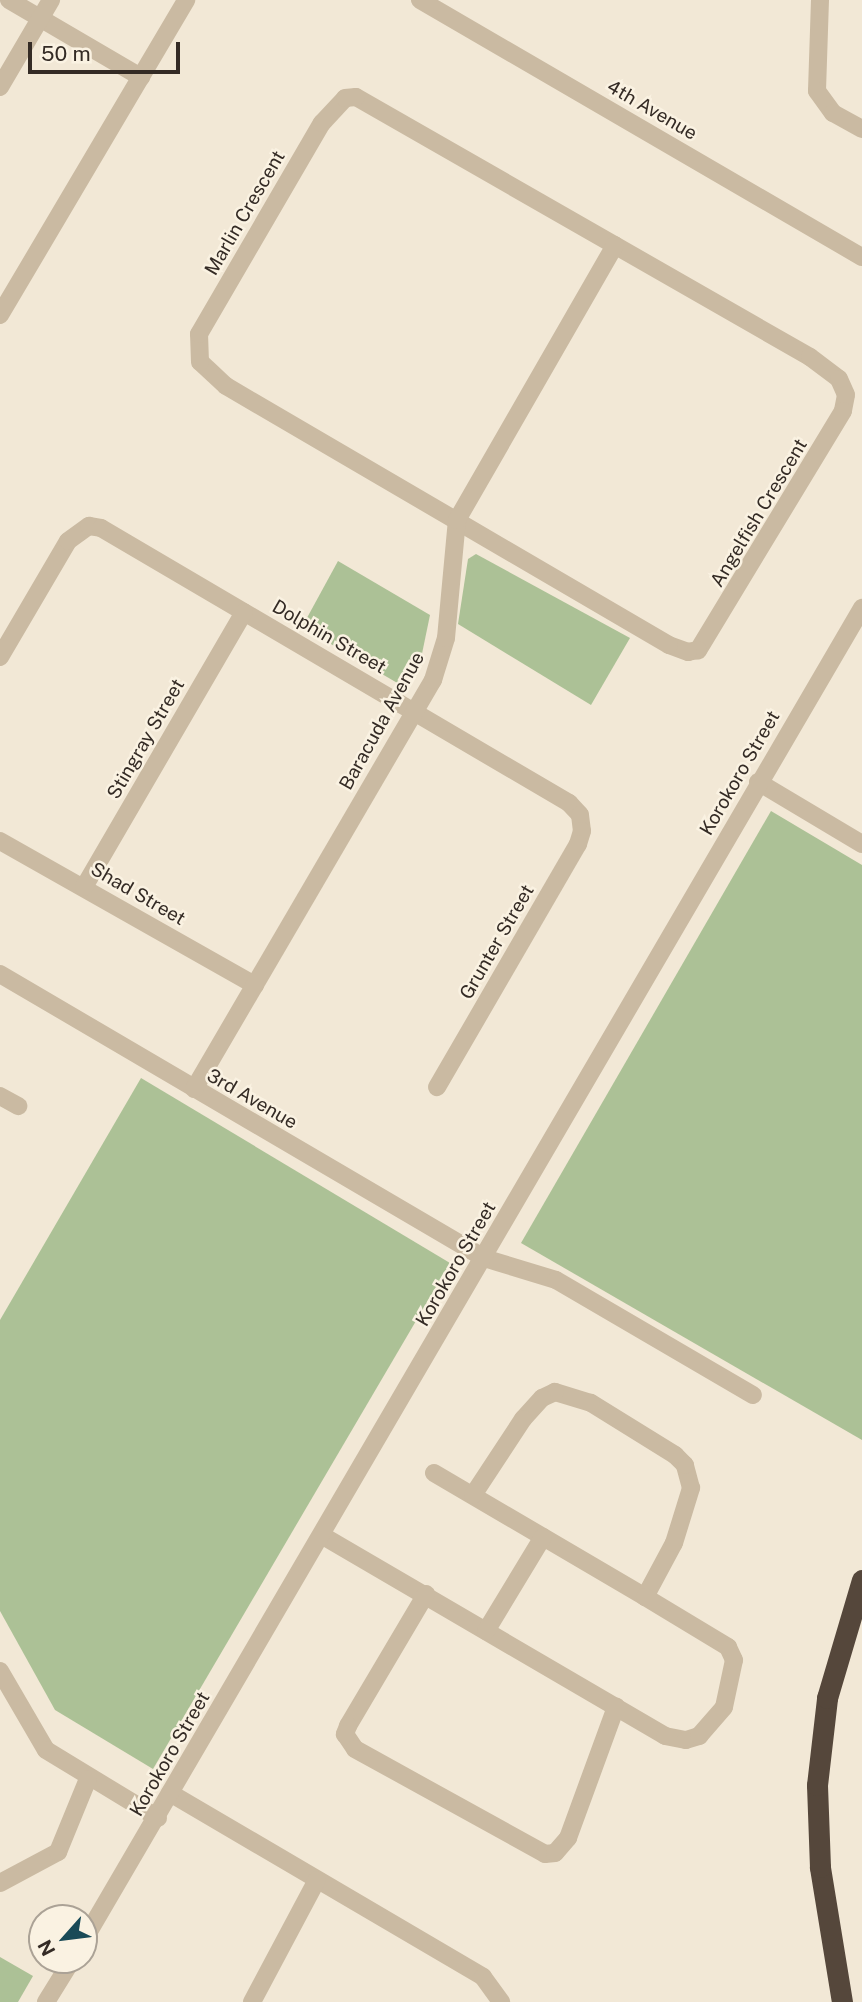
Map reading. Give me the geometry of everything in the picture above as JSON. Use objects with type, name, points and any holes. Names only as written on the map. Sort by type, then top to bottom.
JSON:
[{"type":"highway","points":[[842,2002],[820,1867],[817,1785],[827,1698],[862,1580]]},
{"type":"street","points":[[9,0],[141,77]]},
{"type":"street","points":[[0,87],[51,0]]},
{"type":"street","points":[[0,315],[186,0]]},
{"type":"street","name":"4th Avenue","points":[[420,0],[862,257]]},
{"type":"street","points":[[820,0],[817,91],[833,113],[862,130]]},
{"type":"street","name":"Marlin Crescent","points":[[457,520],[226,386],[200,362],[200,334],[322,123],[345,98],[356,97],[389,112],[615,245]]},
{"type":"street","name":"Baracuda Avenue","points":[[194,1089],[433,680],[446,638],[457,520],[615,245]]},
{"type":"street","name":"Angelfish Crescent","points":[[457,520],[669,645],[688,652],[698,650],[833,430],[846,395],[828,369],[615,245]]},
{"type":"street","name":"Dolphin Street","points":[[0,657],[68,541],[89,526],[113,533],[415,710],[556,793],[580,815]]},
{"type":"street","name":"Korokoro Street","points":[[98,1917],[323,1536],[758,782],[862,608]]},
{"type":"street","name":"Stingray Street","points":[[84,887],[244,612]]},
{"type":"street","points":[[758,782],[862,844]]},
{"type":"street","name":"Grunter Street","points":[[437,1087],[578,844],[582,831],[580,815]]},
{"type":"street","name":"Shad Street","points":[[0,841],[255,985]]},
{"type":"street","name":"3rd Avenue","points":[[0,974],[484,1258],[556,1280],[753,1395]]},
{"type":"street","points":[[0,1096],[18,1106]]},
{"type":"street","points":[[473,1495],[542,1398],[555,1392],[591,1403],[675,1455],[689,1476],[690,1497],[674,1543],[646,1597]]},
{"type":"street","points":[[323,1536],[665,1736],[686,1740],[711,1726],[724,1707],[735,1672],[728,1647],[435,1473]]},
{"type":"street","points":[[486,1631],[543,1537]]},
{"type":"street","points":[[426,1594],[348,1726],[345,1734],[355,1749],[545,1854],[555,1853],[568,1838],[616,1707]]},
{"type":"street","points":[[0,1671],[46,1750],[88,1779],[158,1818]]},
{"type":"street","points":[[0,1883],[58,1852],[88,1779]]},
{"type":"street","points":[[170,1793],[483,1977],[501,2002]]},
{"type":"street","points":[[252,2002],[317,1880]]},
{"type":"street","points":[[51,1995],[64,1974]]},
{"type":"green space","points":[[476,554],[630,638],[591,705],[458,624],[468,559]]},
{"type":"green space","points":[[338,561],[430,615],[418,673],[410,683],[399,684],[302,627]]},
{"type":"green space","points":[[771,811],[862,865],[862,1440],[521,1243]]},
{"type":"green space","points":[[141,1078],[450,1263],[153,1769],[55,1710],[0,1611],[0,1320]]},
{"type":"green space","points":[[0,1957],[33,1976],[18,2002],[0,2002]]}]
